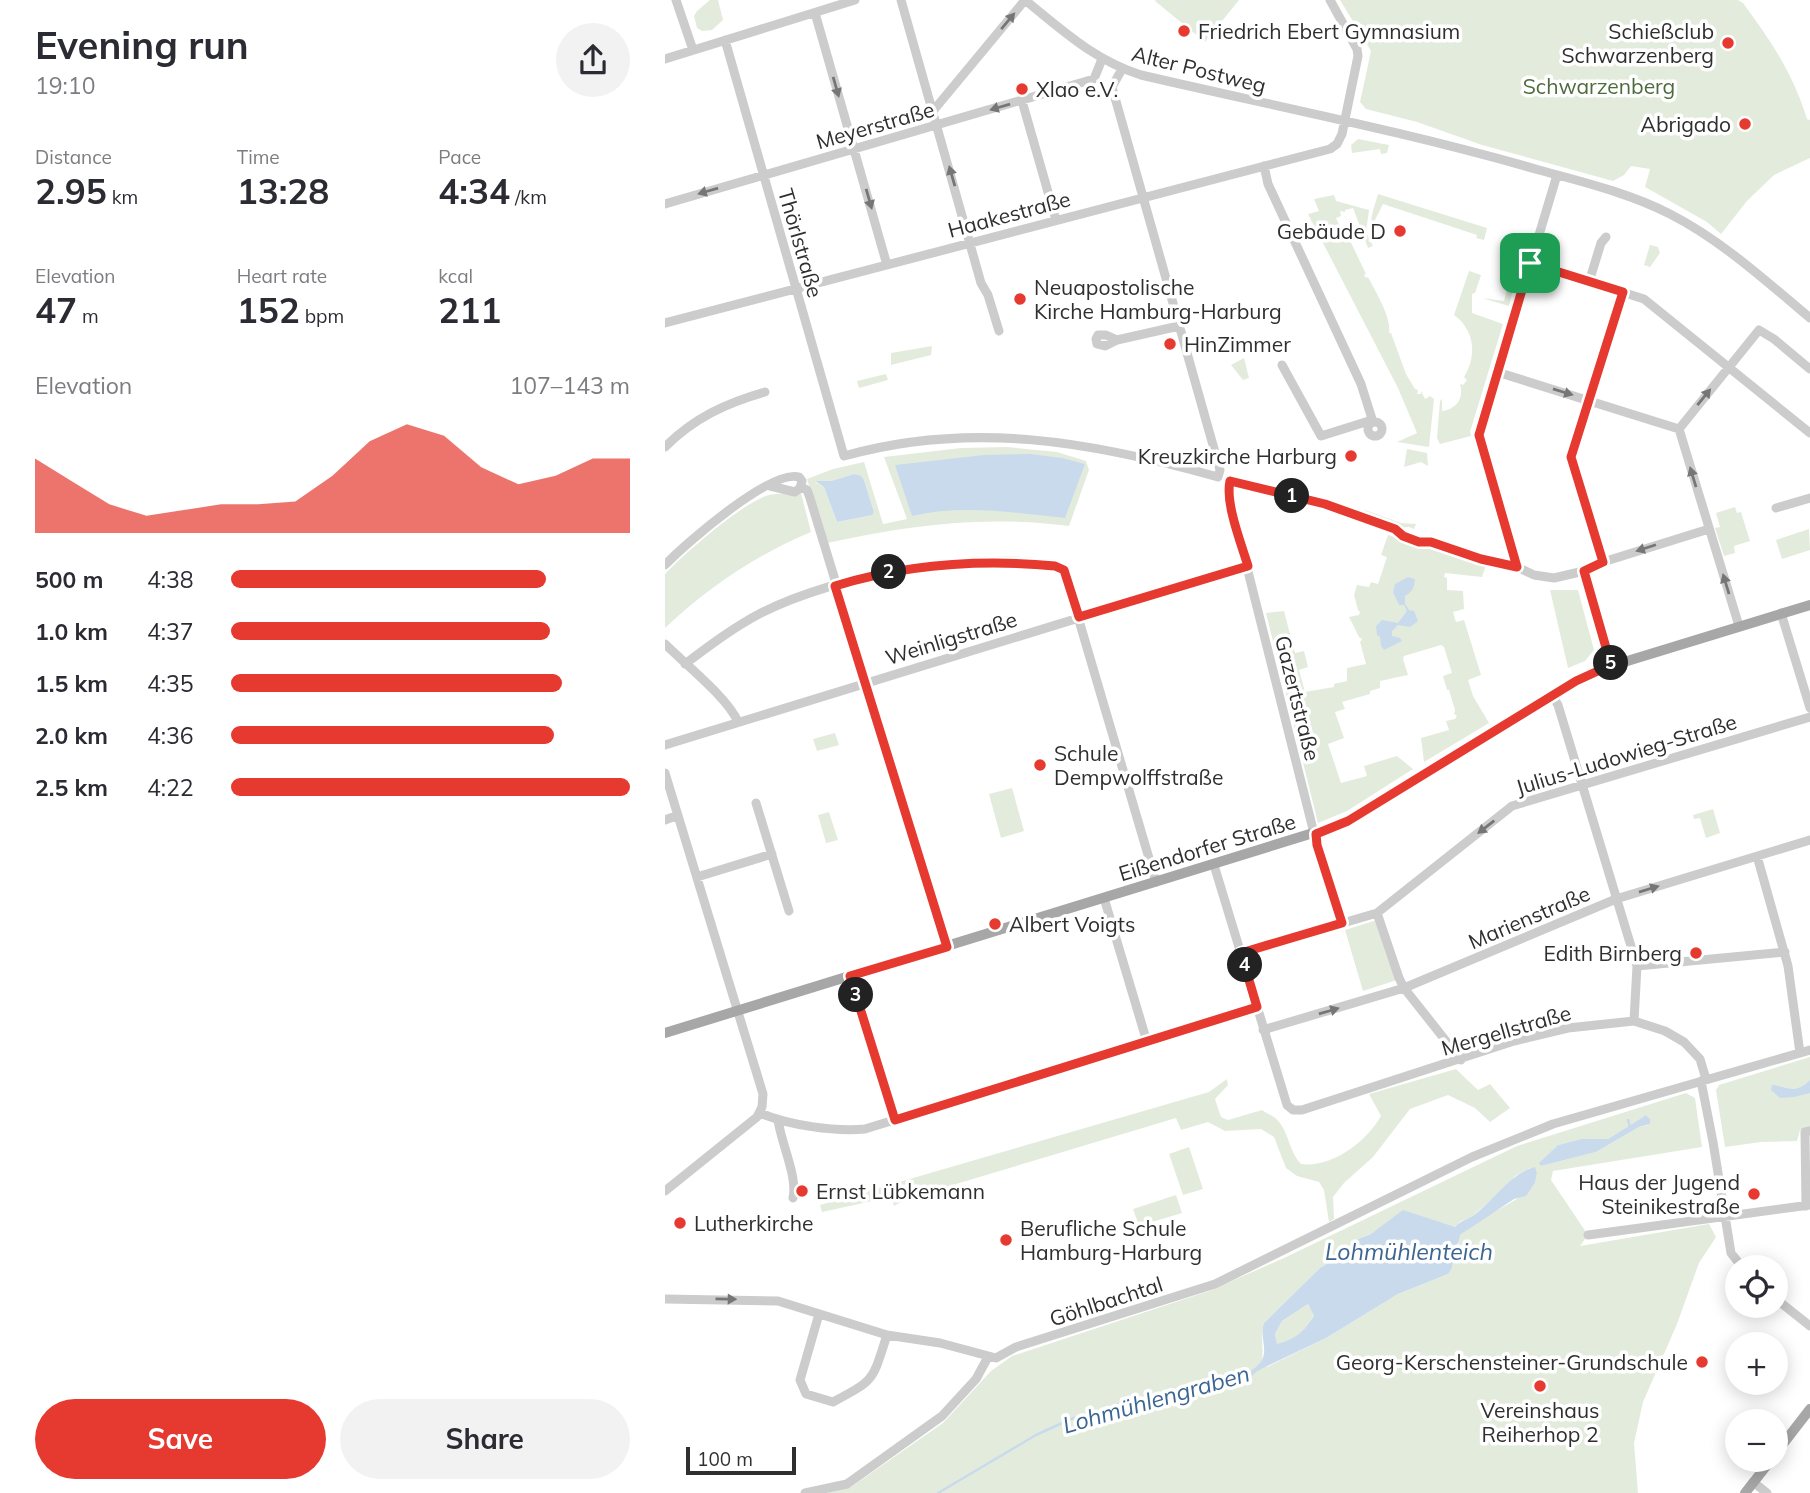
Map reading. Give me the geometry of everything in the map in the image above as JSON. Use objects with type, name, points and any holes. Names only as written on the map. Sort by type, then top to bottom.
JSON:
[{"type":"main road","name":"Eißendorfer Straße","points":[[665,1033],[1316,834],[1359,815],[1583,677],[1611,665],[1810,605]]},
{"type":"main road","points":[[1788,1437],[1810,1409]]},
{"type":"main road","points":[[1745,1493],[1761,1472]]},
{"type":"street","points":[[665,59],[855,0]]},
{"type":"street","points":[[901,0],[981,283],[988,295],[999,331]]},
{"type":"street","points":[[933,111],[1025,0]]},
{"type":"street","name":"Alter Postweg","points":[[1025,0],[1102,59],[1122,69],[1426,140],[1556,175],[1646,203],[1687,223],[1717,243],[1810,318]]},
{"type":"street","name":"Haakestraße","points":[[665,323],[1330,149],[1340,139],[1357,49],[1330,0]]},
{"type":"street","points":[[681,2],[693,50]]},
{"type":"street","points":[[815,13],[887,265]]},
{"type":"street","name":"Thörlstraße","points":[[725,40],[844,456],[888,445],[931,439],[970,436],[1028,438],[1093,448],[1218,477],[1220,470],[1179,326]]},
{"type":"street","points":[[1102,59],[1094,79],[1112,87]]},
{"type":"street","points":[[1117,340],[1179,326],[1112,87],[1122,69]]},
{"type":"street","name":"Meyerstraße","points":[[665,204],[1094,79]]},
{"type":"street","points":[[1022,101],[1056,220]]},
{"type":"street","points":[[1263,166],[1268,184],[1361,384],[1373,421],[1321,436],[1282,365]]},
{"type":"street","points":[[1556,175],[1479,435],[1517,567],[1548,578],[1584,571],[1603,562],[1709,528]]},
{"type":"street","points":[[1589,282],[1601,243],[1606,237]]},
{"type":"street","points":[[1530,263],[1644,299],[1810,433]]},
{"type":"street","points":[[1603,562],[1571,457],[1623,292]]},
{"type":"street","points":[[1679,429],[1759,330],[1810,369]]},
{"type":"street","points":[[1497,372],[1679,429]]},
{"type":"street","points":[[665,447],[685,428],[709,412],[736,400],[765,392]]},
{"type":"street","points":[[1679,429],[1739,626]]},
{"type":"street","points":[[665,565],[694,537],[722,516],[770,486],[792,475],[801,479],[801,487],[796,492],[770,486]]},
{"type":"street","name":"Gazertstraße","points":[[1342,923],[1317,845],[1233,512],[1230,481],[1325,504],[1395,529],[1403,536],[1419,542],[1431,542],[1481,559],[1517,567]]},
{"type":"street","points":[[801,487],[807,490],[810,498],[947,947]]},
{"type":"street","points":[[1776,508],[1810,498]]},
{"type":"street","points":[[685,664],[760,613],[835,586],[890,572],[939,564],[987,562],[1060,567],[1065,573],[1079,617],[1156,883]]},
{"type":"street","name":"Weinligstraße","points":[[665,745],[1248,566]]},
{"type":"street","points":[[1584,571],[1611,665]]},
{"type":"street","points":[[1781,613],[1810,708]]},
{"type":"street","points":[[665,644],[729,708],[738,722]]},
{"type":"street","points":[[1552,695],[1558,705],[1637,966],[1634,1021]]},
{"type":"street","name":"Julius-Ludowieg-Straße","points":[[1241,953],[1377,913],[1512,806],[1810,717]]},
{"type":"street","points":[[665,773],[762,1087],[763,1101],[760,1113],[665,1191]]},
{"type":"street","points":[[756,803],[789,911]]},
{"type":"street","points":[[665,820],[678,816]]},
{"type":"street","name":"Marienstraße","points":[[1263,1030],[1404,988],[1616,899],[1810,840]]},
{"type":"street","points":[[697,877],[772,854]]},
{"type":"street","points":[[1757,856],[1785,952],[1805,1051]]},
{"type":"street","points":[[1214,865],[1263,1030]]},
{"type":"street","points":[[1104,898],[1147,1042]]},
{"type":"street","points":[[1377,913],[1404,988],[1461,1060]]},
{"type":"street","points":[[1637,966],[1785,952]]},
{"type":"street","points":[[850,976],[895,1120]]},
{"type":"street","points":[[760,1113],[778,1120],[851,1130],[865,1129],[1257,1007]]},
{"type":"street","name":"Mergellstraße","points":[[1263,1030],[1287,1105],[1295,1110],[1461,1060],[1514,1041],[1568,1028],[1634,1021],[1665,1031],[1684,1042],[1700,1059],[1732,1255]]},
{"type":"street","name":"Göhlbachtal","points":[[988,1357],[998,1357],[1016,1348],[1215,1284],[1472,1157],[1553,1124],[1805,1051]]},
{"type":"street","points":[[778,1120],[794,1184],[793,1198]]},
{"type":"street","points":[[1588,1236],[1808,1206],[1805,1132],[1810,1131]]},
{"type":"street","points":[[665,1299],[763,1300],[787,1304],[887,1335],[940,1343],[988,1357],[984,1368],[971,1385],[942,1416],[847,1484],[805,1493]]},
{"type":"street","points":[[1788,1309],[1810,1326]]},
{"type":"street","points":[[819,1314],[800,1380],[806,1394],[833,1402],[866,1384],[873,1377],[887,1335]]},
{"type":"street","points":[[1753,1482],[1767,1493]]},
{"type":"green space","points":[[710,0],[718,0],[723,20],[712,30],[702,31],[697,28],[694,16]]},
{"type":"green space","points":[[1156,0],[1239,0],[1205,42]]},
{"type":"green space","name":"Schwarzenberg","points":[[1340,0],[1738,0],[1743,3],[1772,44],[1795,87],[1807,119],[1810,120],[1810,158],[1774,175],[1747,201],[1721,234],[1707,222],[1645,187],[1650,169],[1631,166],[1624,175],[1613,181],[1366,109],[1360,102],[1371,51]]},
{"type":"green space","points":[[1358,139],[1389,145],[1387,153],[1381,154],[1380,149],[1352,153],[1351,145]]},
{"type":"green space","points":[[1378,194],[1487,228],[1484,240],[1476,238],[1477,235],[1383,204],[1372,226],[1376,243],[1371,225]]},
{"type":"green space","points":[[1334,195],[1336,201],[1369,210],[1366,232],[1373,246],[1368,248],[1353,208],[1340,211],[1341,216],[1336,218],[1342,231],[1345,230],[1366,274],[1364,275],[1368,277],[1383,305],[1389,333],[1406,374],[1418,390],[1417,394],[1421,394],[1421,391],[1425,399],[1430,396],[1434,399],[1429,447],[1397,442],[1417,433],[1398,388],[1308,214],[1319,211],[1314,199]]},
{"type":"green space","points":[[1650,245],[1658,247],[1660,253],[1650,267],[1644,265]]},
{"type":"green space","points":[[1469,271],[1481,275],[1475,293],[1472,294],[1472,313],[1503,324],[1471,436],[1440,444],[1437,438],[1440,401],[1442,399],[1442,411],[1452,408],[1458,402],[1460,384],[1463,385],[1467,380],[1464,377],[1471,361],[1470,336],[1454,315]]},
{"type":"green space","points":[[1512,272],[1517,273],[1509,306],[1482,298],[1504,301]]},
{"type":"green space","points":[[932,346],[931,355],[891,365],[891,353]]},
{"type":"green space","points":[[1244,358],[1249,378],[1243,380],[1231,365]]},
{"type":"green space","points":[[886,374],[888,380],[859,388],[857,381]]},
{"type":"green space","points":[[1007,447],[1057,452],[1086,461],[1089,470],[1069,526],[1007,521],[947,524],[888,531],[827,543],[807,479],[833,469],[864,462],[883,524],[907,519],[884,457],[961,448]],"holes":[[[854,474],[864,480],[874,512],[871,515],[837,522],[824,487],[815,482],[831,481]]]},
{"type":"green space","points":[[1407,449],[1427,453],[1428,466],[1421,462],[1404,467]]},
{"type":"green space","points":[[801,493],[811,532],[734,573],[665,628],[665,574],[674,565],[744,507],[773,494]]},
{"type":"green space","points":[[1735,507],[1737,513],[1741,512],[1750,541],[1734,546],[1735,553],[1724,556],[1715,528],[1720,527],[1716,513]]},
{"type":"green space","points":[[1365,510],[1401,523],[1416,524],[1414,529],[1397,528],[1367,517]]},
{"type":"green space","points":[[1809,529],[1810,550],[1782,559],[1776,540]]},
{"type":"green space","points":[[1388,535],[1486,565],[1482,577],[1445,573],[1444,577],[1447,578],[1447,590],[1463,591],[1464,609],[1453,612],[1456,622],[1464,620],[1481,675],[1468,680],[1473,696],[1489,723],[1424,762],[1421,738],[1449,730],[1446,721],[1457,716],[1454,714],[1443,676],[1452,673],[1441,645],[1404,656],[1408,675],[1380,681],[1380,688],[1370,691],[1370,694],[1342,702],[1345,709],[1335,712],[1344,738],[1328,744],[1341,783],[1367,776],[1364,766],[1397,756],[1413,769],[1347,811],[1318,823],[1266,613],[1284,611],[1295,653],[1304,651],[1308,667],[1299,670],[1305,692],[1334,687],[1334,684],[1347,681],[1347,668],[1366,664],[1360,642],[1362,639],[1349,617],[1359,615],[1360,612],[1354,595],[1357,585],[1369,587],[1371,582],[1378,584],[1387,557],[1381,555]]},
{"type":"green space","points":[[1550,590],[1578,590],[1594,650],[1585,661],[1568,668]]},
{"type":"green space","points":[[835,733],[839,745],[817,751],[813,739]]},
{"type":"green space","points":[[1012,788],[1024,831],[1001,838],[989,794]]},
{"type":"green space","points":[[1713,809],[1720,833],[1706,838],[1700,818],[1694,819],[1693,815]]},
{"type":"green space","points":[[829,812],[838,840],[826,843],[818,815]]},
{"type":"green space","points":[[1377,920],[1397,980],[1363,991],[1345,930]]},
{"type":"green space","points":[[1810,1057],[1810,1127],[1800,1130],[1797,1141],[1725,1147],[1716,1090],[1719,1085]]},
{"type":"green space","points":[[1456,1069],[1478,1090],[1490,1084],[1510,1108],[1490,1122],[1475,1108],[1448,1095],[1410,1109],[1373,1157],[1344,1183],[1333,1197],[1334,1219],[1329,1222],[1324,1190],[1319,1182],[1297,1176],[1286,1168],[1274,1137],[1261,1129],[1225,1131],[1208,1122],[1181,1130],[1176,1118],[906,1199],[894,1206],[891,1197],[822,1212],[820,1205],[1209,1092],[1227,1079],[1228,1085],[1215,1099],[1221,1117],[1228,1120],[1262,1110],[1280,1123],[1294,1155],[1301,1164],[1324,1162],[1357,1144],[1375,1126],[1381,1116],[1369,1094]]},
{"type":"green space","points":[[1686,1093],[1695,1098],[1702,1147],[1553,1171],[1551,1180],[1588,1235],[1580,1246],[1709,1224],[1716,1237],[1699,1263],[1677,1324],[1643,1402],[1634,1443],[1638,1493],[826,1493],[851,1487],[943,1423],[991,1371],[1012,1356],[1209,1291],[1517,1146]],"holes":[[[1646,1115],[1650,1119],[1648,1125],[1639,1127],[1596,1152],[1541,1166],[1540,1163],[1558,1145],[1581,1139],[1608,1139]],[[1530,1168],[1537,1172],[1531,1188],[1460,1235],[1448,1274],[1398,1294],[1326,1338],[1267,1367],[1262,1360],[1264,1323],[1320,1268],[1344,1253],[1358,1239],[1371,1234],[1455,1227],[1470,1218],[1509,1185],[1515,1176]]]},
{"type":"green space","points":[[1189,1147],[1203,1189],[1183,1195],[1169,1154]]},
{"type":"green space","points":[[1176,1195],[1182,1213],[1139,1226],[1133,1209]]},
{"type":"green space","points":[[1308,1304],[1314,1316],[1294,1338],[1277,1345],[1275,1334],[1282,1321]]},
{"type":"water","points":[[1030,454],[1085,464],[1065,518],[969,510],[912,516],[895,465],[984,455]]},
{"type":"water","points":[[854,474],[864,480],[874,512],[872,515],[837,522],[824,487],[815,481],[831,481]]},
{"type":"water","points":[[1408,577],[1415,579],[1413,589],[1405,596],[1405,604],[1409,610],[1414,611],[1418,621],[1410,627],[1398,625],[1392,631],[1392,636],[1402,641],[1384,650],[1376,626],[1382,620],[1398,623],[1407,611],[1404,605],[1399,605],[1393,592],[1395,584]]},
{"type":"water","points":[[1810,1080],[1810,1093],[1780,1098],[1771,1090],[1772,1085],[1797,1088]]},
{"type":"water","points":[[1646,1115],[1650,1124],[1639,1127],[1596,1152],[1541,1166],[1539,1163],[1558,1145],[1581,1139],[1608,1139]]},
{"type":"water","name":"Lohmühlenteich","points":[[1535,1167],[1537,1173],[1535,1183],[1526,1196],[1514,1199],[1460,1235],[1448,1274],[1398,1294],[1326,1338],[1257,1371],[1251,1377],[1171,1396],[1130,1402],[1222,1382],[1254,1368],[1264,1355],[1264,1323],[1320,1268],[1344,1253],[1358,1239],[1371,1234],[1403,1210],[1455,1227],[1474,1215],[1527,1170]],"holes":[[[1308,1304],[1314,1316],[1299,1334],[1277,1344],[1275,1334],[1282,1321]]]},
{"type":"waterway","name":"Lohmühlengraben","points":[[1628,1120],[1630,1127]]},
{"type":"waterway","name":"Lohmühlengraben","points":[[938,1493],[1036,1435],[1071,1419],[1133,1400]]},
{"type":"place","name":"Friedrich Ebert Gymnasium","points":[[1184,31]]},
{"type":"place","name":"Schießclub Schwarzenberg","points":[[1728,43]]},
{"type":"place","name":"Xlao e.V.","points":[[1022,89]]},
{"type":"place","name":"Abrigado","points":[[1745,124]]},
{"type":"place","name":"Gebäude D","points":[[1400,231]]},
{"type":"place","name":"Neuapostolische Kirche Hamburg-Harburg","points":[[1020,299]]},
{"type":"place","name":"HinZimmer","points":[[1170,344]]},
{"type":"place","name":"Kreuzkirche Harburg","points":[[1351,456]]},
{"type":"place","name":"Schule Dempwolffstraße","points":[[1040,765]]},
{"type":"place","name":"Albert Voigts","points":[[995,924]]},
{"type":"place","name":"Edith Birnberg","points":[[1696,953]]},
{"type":"place","name":"Ernst Lübkemann","points":[[802,1191]]},
{"type":"place","name":"Haus der Jugend Steinikestraße","points":[[1754,1194]]},
{"type":"place","name":"Lutherkirche","points":[[680,1223]]},
{"type":"place","name":"Berufliche Schule Hamburg-Harburg","points":[[1006,1240]]},
{"type":"place","name":"Georg-Kerschensteiner-Grundschule","points":[[1702,1362]]},
{"type":"place","name":"Vereinshaus Reiherhop 2","points":[[1540,1386]]},
{"type":"route","points":[[1530,263],[1623,292],[1571,457],[1603,562],[1584,571],[1611,665],[1576,681],[1348,821],[1316,834],[1317,845],[1342,923],[1241,953],[1257,1007],[895,1120],[850,976],[947,947],[835,586],[890,572],[939,564],[987,562],[1055,566],[1064,570],[1079,617],[1248,566],[1233,512],[1230,481],[1325,504],[1395,529],[1403,536],[1419,542],[1431,542],[1481,559],[1517,567],[1479,435],[1530,263]]}]
